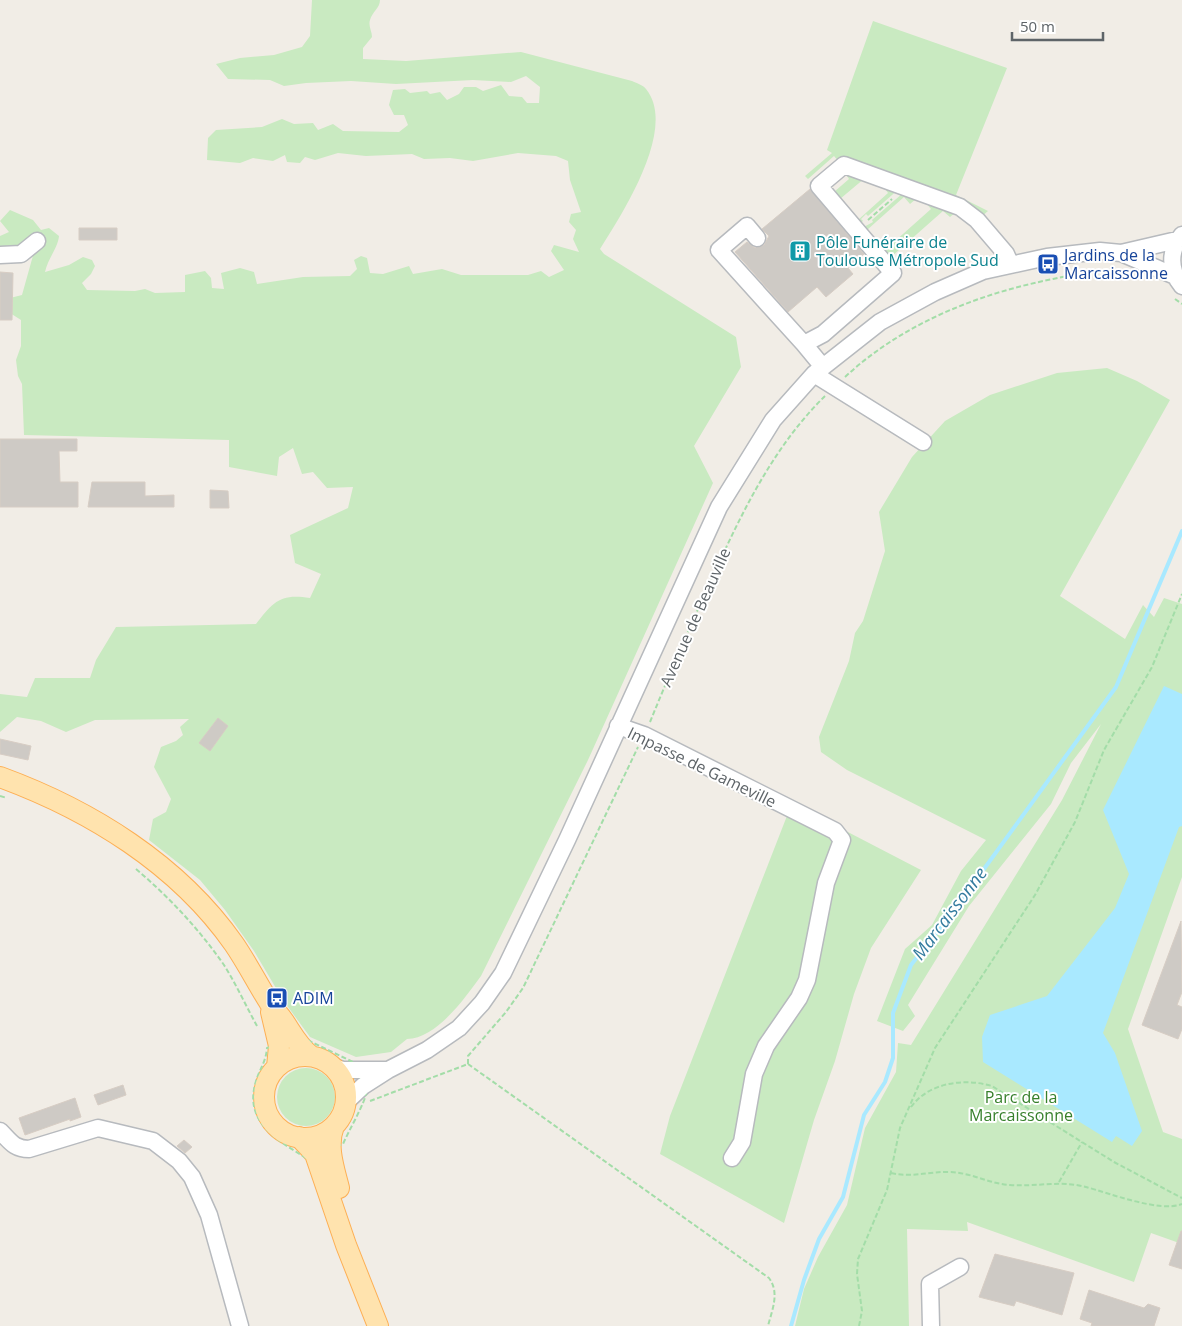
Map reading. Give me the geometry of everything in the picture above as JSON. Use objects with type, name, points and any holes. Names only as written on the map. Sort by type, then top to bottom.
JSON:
[{"type":"main road","points":[[0,777],[51,797],[121,837],[167,872],[216,921],[247,964],[269,1002],[277,1044],[277,1067]]},
{"type":"main road","points":[[277,1044],[319,1058],[334,1067],[344,1083],[358,1097],[334,1126],[322,1151],[346,1245],[359,1272],[378,1326]]},
{"type":"main road","points":[[311,1056],[292,1057],[277,1067],[265,1086],[266,1109],[278,1128],[322,1151]]},
{"type":"main road","points":[[299,1138],[314,1137],[334,1126]]},
{"type":"street","points":[[804,344],[823,334],[893,273],[819,186],[844,165],[960,207],[977,220],[1006,254],[1010,264]]},
{"type":"street","points":[[757,238],[747,226],[719,250],[804,344],[819,371],[835,387],[923,442]]},
{"type":"street","points":[[1179,281],[1172,261],[1180,238]]},
{"type":"street","name":"Avenue de Beauville","points":[[358,1097],[388,1070],[427,1050],[460,1028],[482,1004],[498,981],[527,925],[719,507],[773,420],[819,371],[880,322],[935,292],[983,271],[1010,264],[1071,254],[1121,252],[1180,238]]},
{"type":"street","points":[[0,255],[21,254],[36,241]]},
{"type":"street","name":"Avenue de Beauville","points":[[1121,252],[1179,281]]},
{"type":"street","name":"Impasse de Gameville","points":[[618,726],[644,735],[834,832],[842,840],[826,884],[807,980],[799,998],[763,1053],[754,1074],[742,1142],[732,1158]]},
{"type":"street","name":"Avenue de Beauville","points":[[334,1067],[356,1070],[388,1070]]},
{"type":"street","points":[[0,1131],[13,1146],[20,1149],[29,1149],[85,1130],[109,1129],[153,1141],[172,1155],[192,1177],[209,1216],[240,1326]]},
{"type":"street","points":[[931,1326],[930,1284],[960,1267]]},
{"type":"path","points":[[856,230],[895,197]]},
{"type":"path","name":"Avenue de Beauville","points":[[468,1064],[468,1056],[506,1012],[523,988],[644,735],[699,607],[750,498],[792,436],[835,387],[871,356],[929,320],[977,298],[1014,287],[1064,276],[1126,271]]},
{"type":"path","points":[[859,1326],[862,1310],[857,1274],[858,1259],[880,1209],[891,1173],[900,1128],[935,1048],[1035,895],[1075,822],[1104,750],[1152,667],[1182,594]]},
{"type":"path","points":[[1178,603],[1182,604]]},
{"type":"path","points":[[0,796],[9,799]]},
{"type":"path","points":[[129,863],[159,888],[197,929],[224,966],[260,1031]]},
{"type":"path","points":[[301,1038],[355,1063],[356,1070],[358,1111],[343,1144],[306,1158],[292,1147],[279,1142],[263,1128],[254,1102],[254,1084],[277,1044],[301,1038]]},
{"type":"path","points":[[358,1097],[468,1064],[769,1278],[775,1288],[776,1296],[768,1326]]},
{"type":"path","points":[[908,1111],[920,1098],[936,1088],[955,1083],[982,1083],[1003,1091],[1114,1162],[1182,1198]]},
{"type":"path","points":[[1059,1182],[1082,1142]]},
{"type":"path","points":[[891,1173],[912,1176],[936,1172],[962,1173],[1008,1185],[1059,1182],[1087,1187],[1144,1202],[1175,1206],[1182,1204]]},
{"type":"green space","points":[[312,0],[380,0],[370,20],[372,37],[363,48],[363,59],[406,61],[521,52],[632,81],[645,88],[654,106],[655,126],[651,148],[633,193],[600,249],[604,254],[736,337],[741,367],[694,446],[713,483],[588,760],[481,976],[449,1016],[429,1032],[407,1039],[391,1052],[356,1057],[310,1037],[283,1000],[254,951],[225,910],[200,880],[149,840],[153,819],[166,812],[171,799],[154,767],[161,747],[176,741],[183,735],[180,727],[189,719],[95,720],[66,732],[41,721],[17,717],[0,732],[0,694],[27,697],[35,678],[90,678],[96,660],[116,627],[256,624],[267,610],[284,598],[310,598],[321,574],[295,563],[290,535],[348,508],[353,487],[327,488],[313,472],[302,474],[293,448],[279,457],[277,476],[229,467],[229,440],[24,435],[22,384],[18,376],[16,360],[21,346],[21,320],[10,313],[10,298],[22,295],[34,252],[0,256],[0,236],[9,232],[0,221],[10,210],[33,220],[41,230],[49,228],[59,236],[45,272],[69,265],[83,257],[92,260],[95,266],[91,274],[82,283],[87,290],[135,291],[145,289],[155,293],[185,292],[185,275],[205,271],[211,278],[212,288],[224,289],[221,273],[240,268],[254,272],[257,284],[303,277],[350,276],[357,269],[354,260],[361,256],[367,258],[370,273],[383,274],[409,266],[413,274],[442,269],[461,275],[528,275],[541,271],[549,277],[564,270],[551,251],[554,245],[579,252],[573,239],[576,230],[569,222],[571,214],[581,212],[570,180],[568,161],[556,156],[518,153],[473,161],[450,158],[424,159],[412,154],[366,156],[338,153],[315,160],[305,157],[300,163],[287,162],[285,155],[273,161],[253,158],[240,163],[207,160],[208,138],[216,130],[262,127],[282,119],[294,124],[313,123],[318,130],[333,124],[343,131],[399,132],[408,125],[404,115],[394,115],[389,105],[393,90],[405,89],[410,93],[427,91],[430,94],[440,92],[447,100],[459,94],[464,87],[476,87],[483,91],[501,85],[509,96],[522,97],[527,103],[539,103],[540,87],[526,76],[511,82],[473,80],[396,84],[351,81],[284,86],[270,80],[228,79],[216,64],[240,58],[274,55],[302,47],[310,36]]},
{"type":"green space","points":[[873,21],[1007,68],[956,195],[988,211],[981,217],[840,163],[834,156],[808,179],[805,176],[832,153],[827,150]]},
{"type":"green space","points":[[847,170],[874,180],[871,184],[865,178],[840,199],[846,206],[844,208],[826,187],[828,186],[834,192],[849,179],[844,172]]},
{"type":"green space","points":[[883,186],[900,188],[868,216],[866,214],[861,219],[863,221],[858,225],[858,220],[888,193]]},
{"type":"green space","points":[[903,193],[917,198],[910,204],[904,197],[867,230],[862,228],[873,222],[872,220]]},
{"type":"green space","points":[[926,203],[956,212],[950,217],[943,211],[891,257],[896,264],[895,266],[877,245],[879,244],[885,250],[931,209]]},
{"type":"green space","name":"Parc de la Marcaissonne","points":[[1107,368],[1137,381],[1170,400],[1060,596],[1125,639],[1143,605],[1154,617],[1164,598],[1182,604],[1182,877],[1128,1029],[1163,1132],[1182,1139],[1182,1244],[1151,1233],[1134,1282],[967,1222],[968,1231],[907,1229],[909,1326],[795,1326],[804,1289],[818,1257],[847,1205],[865,1128],[896,1072],[898,1043],[911,1045],[1062,800],[1101,724],[1071,763],[1051,804],[969,906],[908,1005],[915,1016],[903,1031],[877,1021],[905,949],[932,925],[961,871],[986,840],[847,770],[821,752],[819,737],[849,661],[855,633],[863,621],[885,551],[879,512],[912,457],[945,421],[990,395],[1057,373]]},
{"type":"green space","points":[[792,803],[921,870],[871,948],[854,994],[835,1061],[814,1120],[784,1223],[660,1154],[670,1116]]},
{"type":"green space","points":[[306,1068],[317,1070],[330,1081],[335,1097],[333,1108],[322,1121],[306,1126],[295,1124],[282,1113],[277,1097],[279,1086],[290,1073]]},
{"type":"water","points":[[1164,686],[1182,694],[1182,826],[1179,827],[1103,1033],[1115,1053],[1142,1131],[1132,1146],[1116,1136],[1112,1142],[983,1062],[982,1037],[990,1015],[1047,996],[1115,908],[1129,874],[1103,810]]},
{"type":"building","name":"Pôle Funéraire de Toulouse Métropole Sud","points":[[810,189],[864,254],[848,268],[853,274],[826,297],[817,287],[788,312],[735,252],[747,242],[755,248],[764,245],[769,236],[762,229]]},
{"type":"building","points":[[79,228],[117,228],[117,240],[79,240]]},
{"type":"building","points":[[0,272],[13,273],[12,320],[0,320]]},
{"type":"building","points":[[0,439],[77,439],[77,451],[59,451],[60,482],[78,482],[78,507],[0,507]]},
{"type":"building","points":[[92,482],[145,482],[145,496],[174,495],[174,507],[88,507]]},
{"type":"building","points":[[210,490],[228,491],[229,508],[210,508]]},
{"type":"building","points":[[218,718],[228,726],[210,751],[199,743]]},
{"type":"building","points":[[0,739],[31,746],[28,760],[0,754]]},
{"type":"building","points":[[1181,921],[1182,992],[1177,1005],[1182,1007],[1182,1029],[1178,1039],[1142,1025]]},
{"type":"building","points":[[123,1085],[126,1095],[98,1105],[94,1095]]},
{"type":"building","points":[[75,1098],[81,1117],[25,1135],[19,1118]]},
{"type":"building","points":[[184,1140],[192,1147],[185,1153],[177,1146]]},
{"type":"building","points":[[1182,1231],[1182,1269],[1169,1265]]},
{"type":"building","points":[[995,1254],[1074,1273],[1062,1315],[1016,1301],[1014,1306],[979,1297]]},
{"type":"building","points":[[1089,1290],[1144,1308],[1148,1304],[1160,1308],[1154,1326],[1091,1326],[1092,1323],[1080,1319]]},
{"type":"waterway","name":"Marcaissonne","points":[[791,1326],[804,1280],[819,1239],[843,1197],[864,1115],[885,1082],[893,1058],[893,1013],[911,965],[952,913],[1116,687],[1182,531]]},
{"type":"place","name":"Pôle Funéraire de Toulouse Métropole Sud","points":[[800,251]]},
{"type":"place","name":"Jardins de la Marcaissonne","points":[[1048,264]]},
{"type":"place","name":"ADIM","points":[[277,998]]}]
